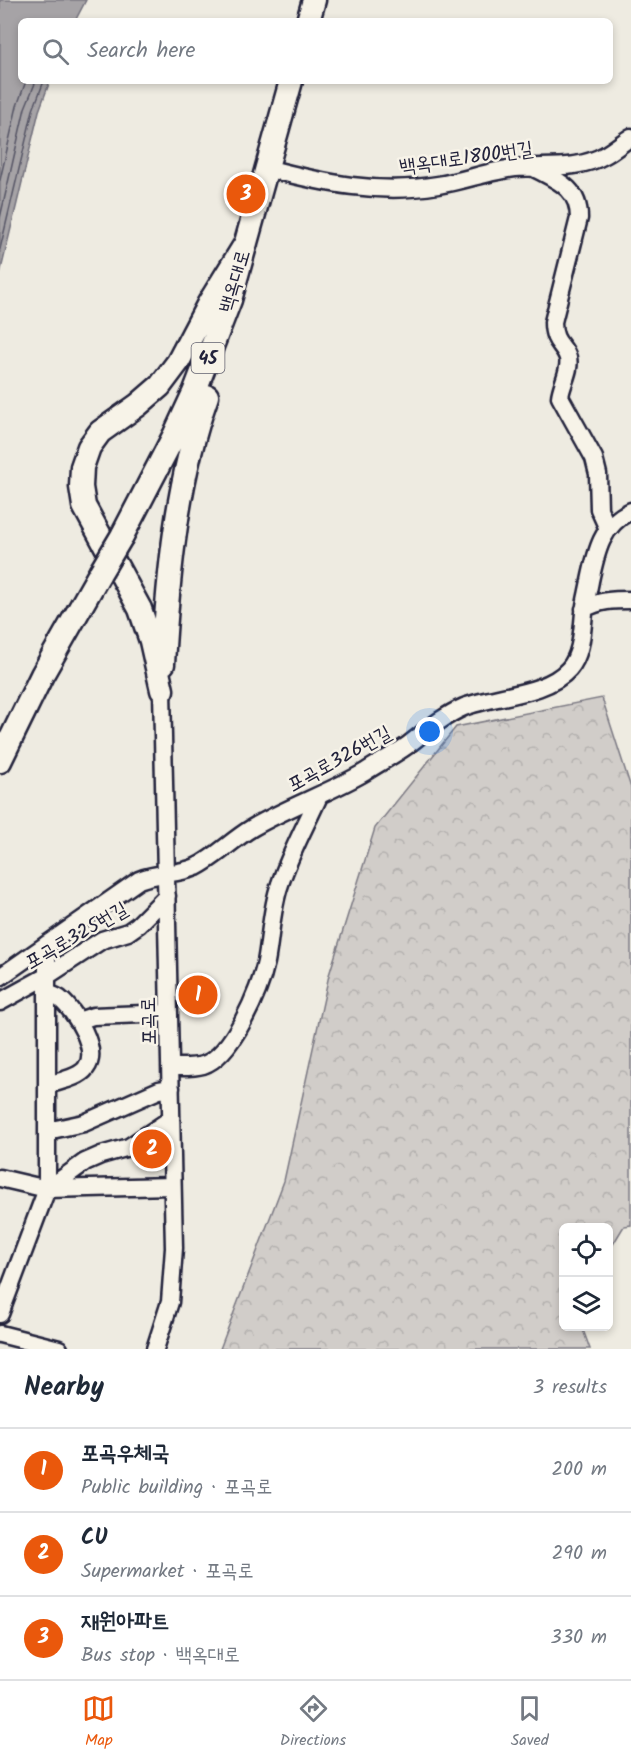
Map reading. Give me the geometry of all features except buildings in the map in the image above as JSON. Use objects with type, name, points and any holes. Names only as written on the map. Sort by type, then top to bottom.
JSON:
[{"type":"main road","points":[[309,18],[314,0]]},
{"type":"main road","name":"백옥대로","points":[[0,761],[42,675],[122,536],[194,393],[231,300],[290,84]]},
{"type":"main road","points":[[162,690],[166,615],[181,500],[196,427],[227,341],[246,243]]},
{"type":"main road","points":[[162,690],[151,641],[140,609],[84,506],[81,487],[82,467],[89,447],[100,432],[160,386],[178,362],[209,303],[246,243]]},
{"type":"street","name":"백옥대로1800번길","points":[[266,168],[317,182],[379,189],[437,186],[497,171],[570,166],[589,162],[605,156],[631,137]]},
{"type":"street","points":[[532,167],[566,185],[575,195],[579,205],[579,218],[553,322],[553,333],[568,358],[560,397],[594,458],[598,474],[599,509],[608,529]]},
{"type":"street","name":"포곡로326번길","points":[[0,977],[139,880],[154,874],[182,872],[198,866],[251,829],[367,771],[405,747],[441,720],[464,707],[536,688],[555,680],[570,669],[578,652],[584,609],[599,544],[608,529],[620,516],[631,511]]},
{"type":"street","points":[[584,609],[608,600],[631,600]]},
{"type":"street","name":"포곡로","points":[[155,1349],[170,1302],[173,1275],[162,690]]},
{"type":"street","points":[[170,1067],[203,1065],[218,1055],[232,1038],[251,1004],[266,964],[273,908],[279,885],[319,796]]},
{"type":"street","name":"포곡로325번길","points":[[0,1002],[47,985],[102,940],[128,932],[138,925],[167,896]]},
{"type":"street","points":[[0,1314],[47,1189],[47,944]]},
{"type":"street","points":[[47,985],[78,1021],[86,1034],[90,1052],[88,1066],[82,1073],[48,1085]]},
{"type":"street","points":[[78,1021],[93,1016],[169,1013]]},
{"type":"street","points":[[47,1131],[84,1123],[159,1090],[171,1088]]},
{"type":"street","points":[[47,1189],[85,1162],[129,1147],[171,1119]]},
{"type":"street","points":[[0,1178],[47,1189],[172,1186]]},
{"type":"street","points":[[0,1334],[32,1346],[59,1349]]},
{"type":"green space","points":[[602,698],[631,788],[631,1225],[624,1226],[613,1244],[613,1223],[559,1223],[559,1331],[583,1331],[590,1349],[220,1349],[284,1181],[329,975],[375,828],[456,727]]},
{"type":"water","points":[[0,0],[86,0],[77,18],[18,18],[18,84],[49,84],[39,111],[0,274]]},
{"type":"place","name":"재원아파트","points":[[246,194]]},
{"type":"place","name":"포곡우체국","points":[[198,995]]},
{"type":"place","name":"CU","points":[[152,1149]]}]
